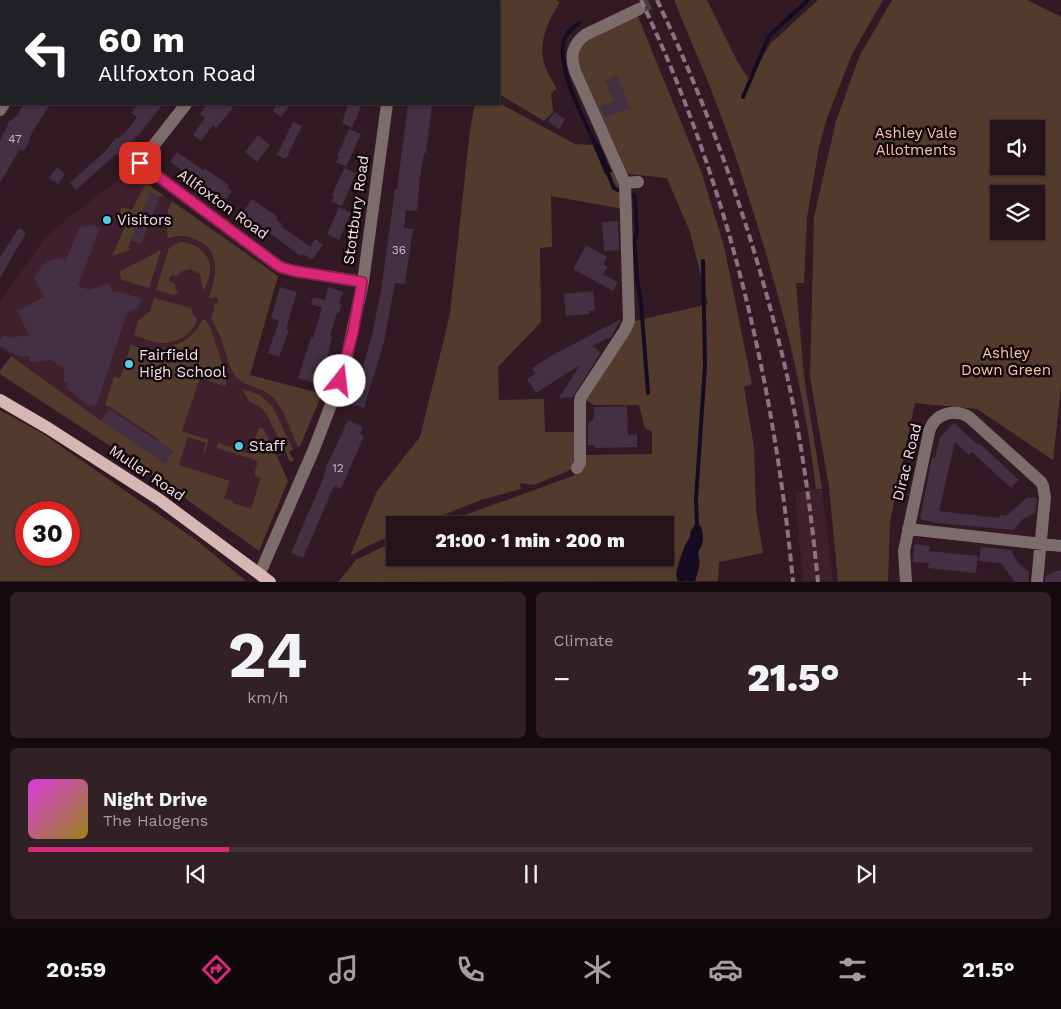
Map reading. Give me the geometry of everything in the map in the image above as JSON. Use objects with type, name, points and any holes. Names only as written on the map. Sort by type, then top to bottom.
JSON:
[{"type":"main road","name":"Muller Road","points":[[0,400],[48,428],[160,500],[270,582]]},
{"type":"street","points":[[577,468],[580,463],[580,402],[629,321],[632,183],[575,71],[572,55],[578,40],[585,35],[639,9]]},
{"type":"street","name":"Allfoxton Road","points":[[185,105],[140,163],[280,267],[362,282]]},
{"type":"street","name":"Stottbury Road","points":[[260,573],[335,394],[353,332],[362,282],[387,105]]},
{"type":"street","name":"Dirac Road","points":[[906,582],[904,556],[908,529],[930,427],[932,423],[946,413],[959,413],[969,417],[1043,484],[1045,497],[1037,582]]},
{"type":"street","points":[[908,529],[1061,546]]},
{"type":"shaded area","points":[[599,142],[612,172],[605,174],[593,145]]},
{"type":"shaded area","name":"Fairfield High School","points":[[127,173],[146,183],[278,276],[250,375],[322,394],[300,446],[278,457],[288,481],[259,551],[133,461],[0,374],[0,371],[11,356],[0,348],[0,302],[45,238]]},
{"type":"shaded area","points":[[822,489],[833,581],[803,581],[795,492]]},
{"type":"shaded area","points":[[695,525],[701,526],[703,537],[698,552],[699,567],[697,576],[695,581],[687,581],[687,578],[685,581],[678,581],[676,575],[685,545],[691,538],[690,532]]},
{"type":"green space","points":[[500,0],[556,0],[560,2],[551,17],[543,41],[542,49],[545,66],[557,90],[554,90],[551,94],[553,112],[544,121],[500,95]]},
{"type":"green space","points":[[674,0],[707,0],[737,61],[748,78],[771,43],[818,0],[883,0],[852,54],[827,118],[819,147],[807,217],[804,283],[796,283],[804,377],[822,489],[816,489],[799,381],[782,310],[762,240],[726,130]]},
{"type":"green space","name":"Ashley Vale Allotments","points":[[892,0],[1027,0],[1061,17],[1061,387],[1053,460],[977,409],[915,403],[890,522],[888,581],[838,581],[829,487],[810,377],[814,217],[836,121],[860,55]]},
{"type":"green space","points":[[637,14],[701,171],[724,246],[752,384],[744,387],[754,447],[756,510],[763,553],[719,562],[718,581],[695,581],[700,563],[698,552],[703,541],[699,525],[695,525],[679,561],[677,568],[678,581],[338,582],[356,560],[386,545],[386,566],[674,566],[674,516],[462,516],[573,476],[579,471],[584,455],[652,454],[652,432],[645,428],[639,405],[593,405],[586,399],[631,322],[708,304],[690,232],[667,178],[628,174],[578,63],[577,54],[584,42]]},
{"type":"green space","points":[[500,104],[575,144],[593,145],[603,140],[622,184],[623,209],[551,196],[552,247],[540,248],[541,322],[498,367],[499,400],[544,399],[545,432],[575,432],[576,451],[573,466],[570,470],[534,485],[520,483],[521,489],[481,500],[441,516],[386,516],[386,538],[350,556],[377,491],[420,437],[450,314],[470,130],[475,105]]},
{"type":"green space","points":[[146,183],[163,195],[160,197],[150,193],[128,248],[132,249],[112,256],[128,220],[118,215],[122,207],[132,210]]},
{"type":"green space","points":[[172,201],[278,276],[250,375],[322,394],[300,446],[298,447],[283,412],[273,397],[244,383],[236,377],[230,367],[221,338],[211,318],[214,304],[219,303],[217,297],[209,298],[215,275],[212,253],[208,247],[190,237],[167,238],[168,210]]},
{"type":"green space","points":[[180,242],[197,247],[209,261],[210,273],[203,292],[200,274],[190,269],[182,271],[177,276],[172,275],[169,278],[169,281],[175,284],[175,289],[178,293],[175,295],[156,290],[169,248]]},
{"type":"green space","points":[[161,250],[149,288],[122,280],[119,272]]},
{"type":"green space","points":[[154,298],[191,308],[193,315],[197,319],[192,329],[178,340],[167,343],[154,342],[134,335],[138,321],[150,311]]},
{"type":"green space","points":[[205,319],[210,327],[227,378],[225,386],[200,378],[182,431],[209,440],[205,452],[203,451],[206,443],[188,437],[179,465],[230,481],[224,498],[251,509],[261,478],[254,475],[258,461],[217,448],[218,443],[250,454],[259,428],[264,429],[288,481],[259,551],[133,461],[0,374],[0,371],[11,356],[101,421],[165,463],[173,451],[157,441],[158,439],[105,405],[114,377],[120,378],[131,345],[162,355],[164,348],[177,345],[187,339],[196,331],[202,320]]},
{"type":"green space","points":[[242,389],[260,395],[273,407],[293,450],[289,452],[294,460],[290,462],[266,413],[249,401]]},
{"type":"green space","points":[[0,410],[42,433],[196,540],[246,581],[0,581]]},
{"type":"building","points":[[617,75],[630,108],[605,117],[600,107],[614,101],[605,80]]},
{"type":"building","points":[[23,105],[49,105],[32,133],[24,151],[20,149],[0,183],[0,141],[10,120],[12,121]]},
{"type":"building","points":[[137,105],[162,105],[137,137],[132,142],[130,140],[118,156],[116,154],[76,190],[70,183],[104,152],[117,137],[119,138],[123,135],[137,117],[131,113]]},
{"type":"building","points":[[206,105],[229,105],[233,108],[216,128],[213,125],[201,141],[193,135],[205,118],[200,114]]},
{"type":"building","points":[[276,105],[289,105],[281,117],[273,111]]},
{"type":"building","points":[[348,105],[362,105],[352,128],[342,123]]},
{"type":"building","points":[[408,105],[432,105],[426,153],[424,153],[420,178],[417,211],[406,210],[404,228],[413,229],[405,284],[395,283],[384,342],[364,408],[351,404],[371,340],[381,291],[395,189],[397,190]]},
{"type":"building","points":[[554,112],[565,119],[559,129],[548,122]]},
{"type":"building","points":[[293,122],[302,126],[286,159],[277,155]]},
{"type":"building","points":[[349,129],[361,134],[346,167],[336,162]]},
{"type":"building","points":[[258,135],[270,145],[257,162],[245,152]]},
{"type":"building","points":[[177,152],[229,185],[227,188],[232,191],[225,201],[170,162]]},
{"type":"building","points":[[57,167],[65,174],[58,184],[49,178]]},
{"type":"building","points":[[344,168],[356,173],[342,206],[331,202],[334,196],[332,195]]},
{"type":"building","points":[[150,193],[160,197],[141,244],[131,240]]},
{"type":"building","points":[[252,199],[278,217],[276,219],[282,224],[281,226],[310,247],[315,239],[323,245],[312,260],[303,254],[301,256],[242,213]]},
{"type":"building","points":[[339,207],[351,213],[339,240],[327,234]]},
{"type":"building","points":[[618,221],[619,250],[604,251],[602,222]]},
{"type":"building","points":[[92,225],[100,228],[78,286],[90,290],[109,283],[113,292],[141,298],[139,307],[127,313],[97,404],[91,406],[66,387],[68,383],[64,381],[64,368],[51,360],[30,362],[30,356],[20,357],[0,346],[0,341],[4,335],[8,338],[29,335],[17,311],[44,297],[34,277],[46,261],[60,258],[66,260],[80,227]]},
{"type":"building","points":[[19,228],[26,233],[0,278],[0,257]]},
{"type":"building","points":[[586,245],[607,257],[603,264],[608,267],[603,274],[618,282],[613,291],[573,269]]},
{"type":"building","points":[[280,287],[297,292],[286,329],[289,330],[279,357],[268,353],[279,321],[271,318]]},
{"type":"building","points":[[328,287],[343,292],[339,304],[342,304],[339,313],[337,313],[330,336],[332,336],[327,360],[322,362],[324,368],[321,377],[323,379],[318,384],[298,378],[322,308],[311,304],[313,297],[325,300]]},
{"type":"building","points":[[593,291],[595,310],[589,311],[589,314],[566,316],[564,294]]},
{"type":"building","points":[[621,319],[611,337],[592,346],[601,352],[573,397],[559,398],[580,365],[536,393],[527,379],[536,374],[532,368]]},
{"type":"building","points":[[627,406],[628,435],[637,434],[637,447],[594,448],[594,445],[588,445],[588,424],[594,418],[594,407]]},
{"type":"building","points":[[109,409],[173,451],[165,463],[101,421]]},
{"type":"building","points":[[348,420],[363,427],[360,434],[364,436],[341,489],[334,486],[303,558],[291,553],[327,465]]},
{"type":"building","points":[[954,423],[1019,480],[1011,488],[972,452],[969,455],[955,442],[939,511],[1000,518],[1000,515],[1006,516],[1028,497],[1037,498],[1035,513],[1023,519],[1013,530],[936,523],[920,519],[932,457],[935,458],[940,437]]},
{"type":"building","points":[[914,544],[930,546],[929,551],[978,556],[976,573],[928,568],[929,563],[913,562]]},
{"type":"building","points":[[981,547],[1011,550],[1018,563],[1029,572],[1028,582],[1015,582],[1001,563],[979,561]]},
{"type":"building","points":[[1061,569],[1061,582],[1045,582],[1046,576]]},
{"type":"waterway","points":[[743,97],[769,36],[808,0]]},
{"type":"waterway","points":[[579,23],[565,37],[564,65],[573,95],[597,148]]},
{"type":"waterway","points":[[606,169],[614,188],[618,190]]},
{"type":"waterway","points":[[633,195],[635,197],[637,233],[634,241],[648,393]]},
{"type":"waterway","points":[[697,525],[696,499],[705,365],[703,261]]},
{"type":"tunnel","points":[[639,9],[656,0]]},
{"type":"railway","points":[[641,0],[672,69],[699,140],[742,284],[773,432],[785,507],[793,582]]},
{"type":"railway","points":[[657,0],[711,125],[727,168],[768,298],[798,431],[818,582]]},
{"type":"place","name":"Visitors","points":[[107,220]]},
{"type":"place","name":"Fairfield High School","points":[[129,364]]},
{"type":"place","name":"Staff","points":[[239,446]]},
{"type":"route","points":[[140,163],[280,267],[287,270],[362,282],[353,332],[340,381]]},
{"type":"park label","name":"Ashley Down Green","points":[[1006,362]]}]
